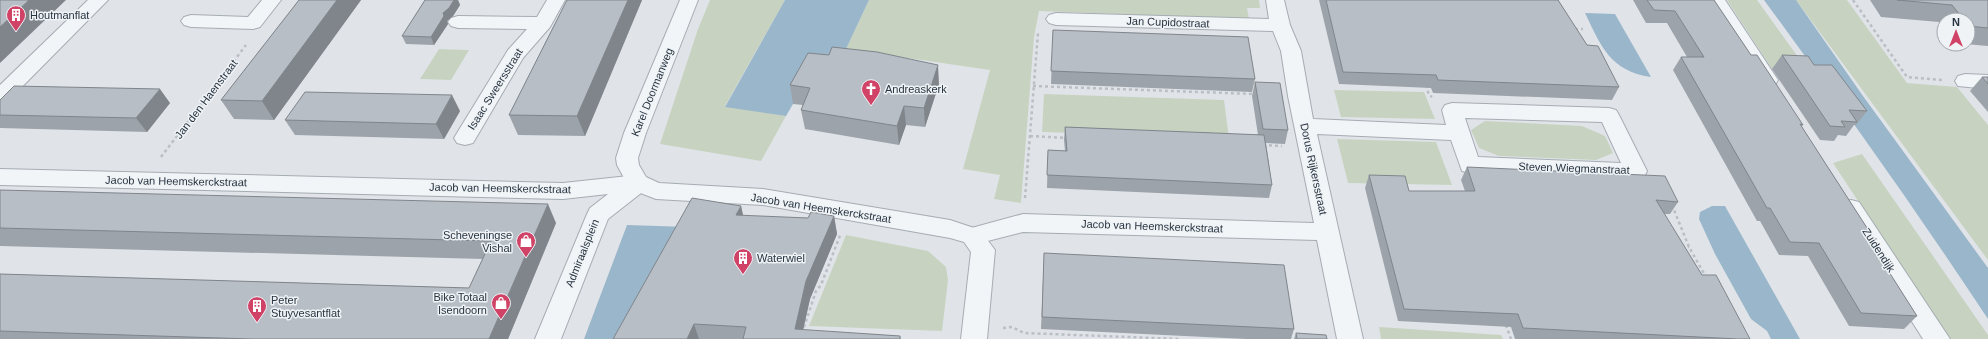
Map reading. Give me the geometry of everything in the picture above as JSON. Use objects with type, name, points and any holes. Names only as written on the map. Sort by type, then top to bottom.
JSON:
[{"type":"street","points":[[0,97],[99,0]]},
{"type":"street","points":[[191,21],[253,23],[272,0]]},
{"type":"street","name":"Isaac Sweersstraat","points":[[465,138],[515,54],[543,23],[556,0]]},
{"type":"street","name":"Karel Doormanweg","points":[[638,183],[628,165],[627,158],[635,133],[689,0]]},
{"type":"street","name":"Dorus Rijkersstraat","points":[[1275,0],[1280,25],[1290,51],[1298,96],[1350,339]]},
{"type":"street","points":[[1716,0],[1781,100]]},
{"type":"street","name":"Jan Cupidostraat","points":[[1056,19],[1280,25]]},
{"type":"street","points":[[458,22],[543,23]]},
{"type":"street","points":[[1965,81],[1988,82]]},
{"type":"street","name":"Steven Wiegmanstraat","points":[[1452,110],[1609,115],[1636,171],[1470,165],[1460,133],[1452,110]]},
{"type":"street","points":[[1305,126],[1460,133]]},
{"type":"street","name":"Jacob van Heemskerckstraat","points":[[0,177],[563,191],[638,183],[656,191],[763,197],[950,229],[972,236],[1023,223],[1328,232]]},
{"type":"street","name":"Admiraalsplein","points":[[548,339],[598,214],[616,198],[638,183]]},
{"type":"street","name":"Zuidendijk","points":[[1841,192],[1936,339]]},
{"type":"street","points":[[972,236],[983,250],[974,335]]},
{"type":"path","points":[[1853,0],[1907,77],[1965,81]]},
{"type":"path","points":[[1023,223],[1038,30],[1054,30],[1056,19]]},
{"type":"path","name":"Jan den Haenstraat","points":[[141,180],[167,150],[262,24],[253,23]]},
{"type":"path","points":[[1568,29],[1583,29]]},
{"type":"path","points":[[1425,80],[1429,95],[1452,110]]},
{"type":"path","points":[[1033,86],[1298,96]]},
{"type":"path","points":[[1030,136],[1070,138]]},
{"type":"path","points":[[1262,145],[1309,147]]},
{"type":"path","points":[[1672,204],[1689,247],[1708,280]]},
{"type":"path","points":[[802,333],[816,291],[821,285],[849,212]]},
{"type":"path","points":[[1681,247],[1689,247]]},
{"type":"path","points":[[1504,318],[1511,339]]},
{"type":"path","points":[[974,335],[1012,327],[1024,333],[1180,339]]},
{"type":"green space","points":[[710,0],[785,0],[725,106],[786,116],[761,161],[660,144],[698,29]]},
{"type":"green space","points":[[869,0],[1259,0],[1260,8],[1247,8],[1249,19],[1039,11],[1034,37],[1021,203],[994,199],[1000,175],[963,169],[990,70],[846,49]]},
{"type":"green space","points":[[1727,0],[1757,0],[1806,68],[1772,69]]},
{"type":"green space","points":[[1796,0],[1847,0],[1907,83],[1957,87],[1988,125],[1988,260]]},
{"type":"green space","points":[[439,49],[469,50],[451,80],[420,79]]},
{"type":"green space","points":[[1334,90],[1424,92],[1435,119],[1341,117]]},
{"type":"green space","points":[[1044,94],[1224,100],[1229,138],[1042,132]]},
{"type":"green space","points":[[1485,121],[1582,126],[1605,136],[1613,153],[1596,160],[1499,156],[1479,148],[1471,130]]},
{"type":"green space","points":[[1337,139],[1436,142],[1452,185],[1348,183]]},
{"type":"green space","points":[[1862,154],[1988,335],[1988,339],[1949,339],[1833,163]]},
{"type":"green space","points":[[846,235],[928,251],[946,267],[948,280],[942,331],[809,326]]},
{"type":"green space","points":[[1379,327],[1501,335],[1503,339],[1381,339]]},
{"type":"water","points":[[785,0],[869,0],[846,49],[793,104],[786,116],[725,107]]},
{"type":"water","points":[[1764,0],[1796,0],[1863,96],[1988,268],[1988,319],[1878,158]]},
{"type":"water","points":[[1585,13],[1615,14],[1651,77],[1637,74],[1616,63],[1602,46]]},
{"type":"water","points":[[1712,206],[1725,206],[1800,339],[1771,339],[1767,331],[1751,319],[1715,254],[1699,219],[1700,212]]},
{"type":"water","points":[[627,225],[689,227],[626,339],[584,339]]},
{"type":"building","points":[[0,0],[29,0],[0,27]]},
{"type":"building","points":[[299,0],[337,0],[262,101],[221,100]]},
{"type":"building","points":[[425,0],[454,0],[449,8],[443,13],[444,16],[431,37],[402,36]]},
{"type":"building","points":[[567,0],[628,0],[577,116],[509,115]]},
{"type":"building","points":[[1326,0],[1558,0],[1587,45],[1598,46],[1619,87],[1438,80],[1436,75],[1343,72]]},
{"type":"building","points":[[1647,0],[1714,0],[1751,55],[1757,55],[1803,125],[1800,124],[1869,231],[1863,231],[1917,316],[1861,313],[1819,243],[1790,242],[1770,208],[1767,208],[1681,57],[1704,57],[1675,11],[1654,10]]},
{"type":"building","points":[[1897,0],[1988,0],[1988,28],[1976,27],[1976,12],[1958,12],[1952,5]]},
{"type":"building","points":[[1053,30],[1248,37],[1255,79],[1051,71]]},
{"type":"building","name":"Andreaskerk","points":[[832,47],[877,52],[938,65],[924,108],[904,106],[897,126],[801,110],[810,88],[790,85],[808,53],[829,55]]},
{"type":"building","points":[[1782,55],[1808,56],[1814,65],[1832,65],[1867,111],[1849,110],[1857,122],[1841,121],[1845,127],[1830,126]]},
{"type":"building","points":[[1982,77],[1988,77],[1988,84]]},
{"type":"building","points":[[1255,82],[1280,83],[1288,130],[1263,129]]},
{"type":"building","points":[[14,86],[160,89],[136,118],[0,115],[0,100]]},
{"type":"building","points":[[305,92],[452,95],[436,124],[285,120]]},
{"type":"building","points":[[1065,127],[1264,135],[1272,185],[1047,175],[1048,150],[1067,151]]},
{"type":"building","points":[[1467,167],[1665,176],[1678,202],[1656,200],[1702,275],[1716,275],[1750,339],[1523,328],[1518,314],[1404,309],[1369,175],[1405,176],[1409,191],[1475,191]]},
{"type":"building","points":[[0,190],[548,204],[489,339],[252,339],[0,331],[0,274],[469,288],[491,241],[0,228]]},
{"type":"building","name":"Waterwiel","points":[[692,198],[741,206],[736,215],[808,218],[811,212],[834,216],[806,281],[795,329],[900,336],[900,339],[743,339],[746,327],[694,324],[687,339],[613,339]]},
{"type":"building","points":[[1044,253],[1284,265],[1294,329],[1042,317]]},
{"type":"building","points":[[1296,333],[1326,335],[1327,339],[1297,339]]},
{"type":"place","name":"Houtmanflat","points":[[16,32]]},
{"type":"place","name":"Andreaskerk","points":[[871,106]]},
{"type":"place","name":"Scheveningse Vishal","points":[[526,258]]},
{"type":"place","name":"Waterwiel","points":[[743,275]]},
{"type":"place","name":"Bike Totaal Isendoorn","points":[[501,320]]},
{"type":"place","name":"Peter Stuyvesantflat","points":[[257,323]]}]
